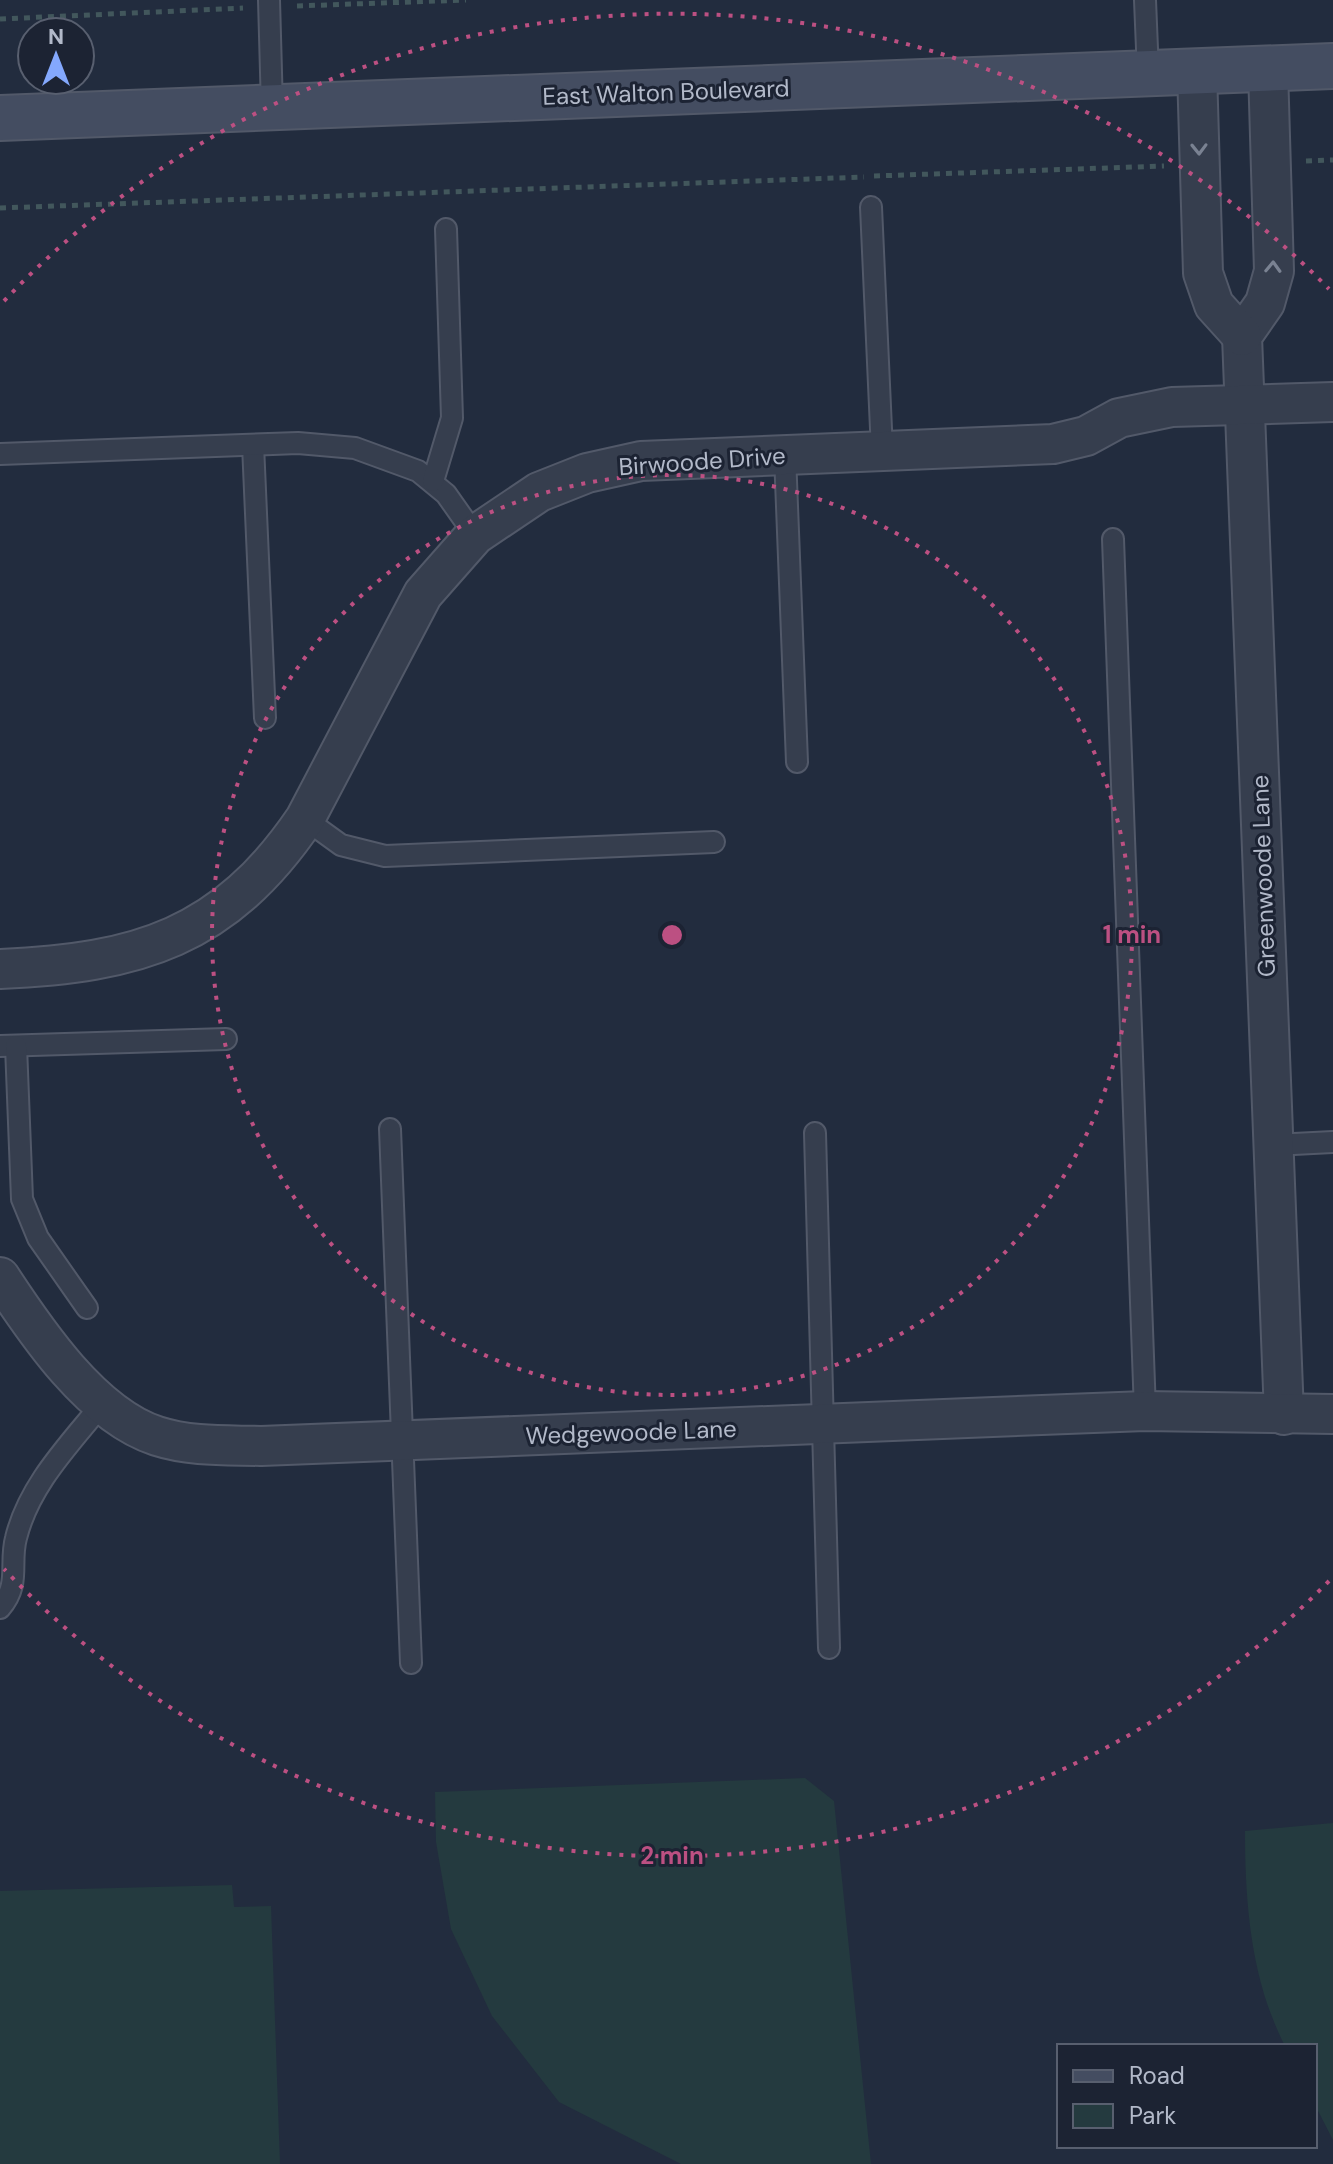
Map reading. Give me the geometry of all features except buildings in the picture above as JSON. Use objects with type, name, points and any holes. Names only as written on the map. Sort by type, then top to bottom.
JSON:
[{"type":"main road","name":"East Walton Boulevard","points":[[0,118],[1333,66]]},
{"type":"street","points":[[1197,71],[1206,289],[1214,305],[1242,336],[1271,287],[1268,69]]},
{"type":"street","name":"Greenwoode Lane","points":[[1242,336],[1284,1415]]},
{"type":"street","name":"Birwoode Drive","points":[[0,969],[92,963],[143,950],[181,933],[244,891],[287,846],[305,819],[408,618],[438,573],[475,535],[539,492],[613,466],[667,459],[1053,444],[1086,436],[1119,418],[1172,407],[1333,402]]},
{"type":"street","name":"Wedgewoode Lane","points":[[0,1277],[38,1330],[102,1404],[140,1429],[197,1444],[261,1446],[1145,1411],[1333,1414]]},
{"type":"lane","points":[[1145,0],[1148,73]]},
{"type":"lane","points":[[269,4],[272,108]]},
{"type":"lane","points":[[871,207],[882,451]]},
{"type":"lane","points":[[433,481],[452,418],[446,229]]},
{"type":"lane","points":[[0,454],[298,443],[355,448],[402,463],[433,481],[475,535]]},
{"type":"lane","points":[[253,445],[265,718]]},
{"type":"lane","points":[[785,455],[797,762]]},
{"type":"lane","points":[[1113,539],[1145,1411]]},
{"type":"lane","points":[[305,819],[341,845],[385,856],[714,842]]},
{"type":"lane","points":[[87,1308],[38,1238],[22,1199],[8,1046],[226,1039]]},
{"type":"lane","points":[[390,1129],[411,1663]]},
{"type":"lane","points":[[815,1133],[829,1648]]},
{"type":"lane","points":[[1274,1145],[1333,1142]]},
{"type":"lane","points":[[0,1608],[14,1585],[15,1539],[40,1480],[102,1404]]},
{"type":"path","points":[[0,19],[269,4],[466,0]]},
{"type":"path","points":[[1270,163],[1333,160]]},
{"type":"path","points":[[0,208],[1200,165]]},
{"type":"green space","points":[[805,1778],[834,1801],[871,2164],[681,2164],[559,2102],[492,2016],[451,1929],[436,1842],[435,1792]]},
{"type":"green space","points":[[1333,1823],[1333,2140],[1317,2109],[1317,2044],[1284,2044],[1264,1995],[1252,1941],[1246,1886],[1245,1831]]},
{"type":"green space","points":[[232,1885],[234,1907],[271,1906],[280,2164],[0,2164],[0,1891]]}]
